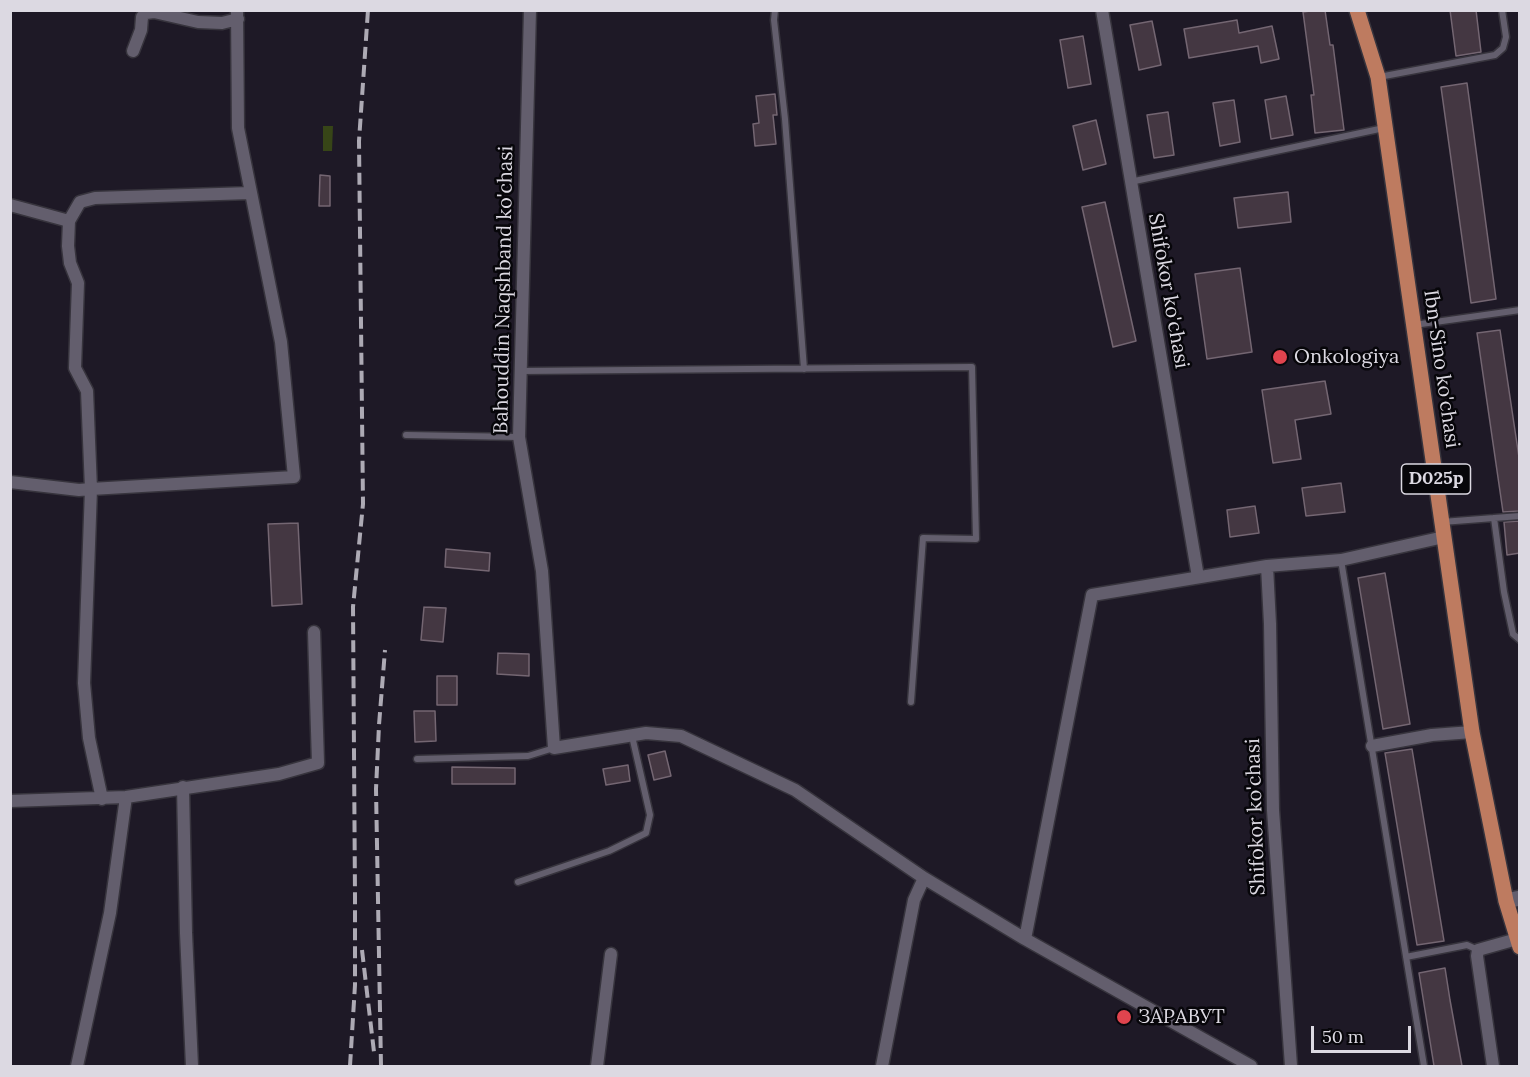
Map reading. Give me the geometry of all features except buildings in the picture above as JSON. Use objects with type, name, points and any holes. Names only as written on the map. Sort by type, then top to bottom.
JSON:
[{"type":"main road","name":"Ibn-Sino ko'chasi","points":[[1357,10],[1378,77],[1472,732],[1513,900],[1518,943]]},
{"type":"street","name":"Bahouddin Naqshband ko'chasi","points":[[530,10],[519,437],[542,571],[554,748]]},
{"type":"street","name":"Shifokor ko'chasi","points":[[1102,10],[1198,577]]},
{"type":"street","points":[[10,482],[79,490],[294,477],[281,342],[238,128],[238,15],[222,23],[198,22],[154,12],[146,14],[142,17],[141,30],[133,51]]},
{"type":"street","points":[[102,799],[89,738],[84,683],[91,489],[87,391],[75,368],[78,283],[70,263],[69,221],[80,202],[95,198],[250,193]]},
{"type":"street","points":[[10,205],[69,221]]},
{"type":"street","points":[[1025,939],[1092,595],[1267,566],[1341,560],[1443,529]]},
{"type":"street","name":"Shifokor ko'chasi","points":[[1267,566],[1273,810],[1291,1066]]},
{"type":"street","points":[[10,801],[126,797],[279,774],[318,763],[314,632]]},
{"type":"street","points":[[1372,746],[1432,735],[1472,732]]},
{"type":"street","points":[[554,748],[646,733],[681,736],[795,790],[924,878],[1025,939],[1251,1066]]},
{"type":"street","points":[[183,787],[192,1066]]},
{"type":"street","points":[[77,1066],[110,913],[126,797]]},
{"type":"street","points":[[882,1066],[914,900],[924,878]]},
{"type":"street","points":[[1493,1066],[1478,950],[1518,943]]},
{"type":"street","points":[[597,1066],[611,954]]},
{"type":"lane","points":[[775,10],[774,20],[785,119],[804,369]]},
{"type":"lane","points":[[1378,77],[1495,55],[1503,48],[1506,37],[1502,10]]},
{"type":"lane","points":[[1130,182],[1386,128]]},
{"type":"lane","points":[[1414,325],[1520,310]]},
{"type":"lane","points":[[521,371],[972,367],[976,539],[923,538],[911,702]]},
{"type":"lane","points":[[406,435],[519,437]]},
{"type":"lane","points":[[1443,529],[1494,518],[1520,516]]},
{"type":"lane","points":[[1494,518],[1504,592],[1513,634],[1520,640]]},
{"type":"lane","points":[[1341,560],[1424,1066]]},
{"type":"lane","points":[[518,882],[609,852],[646,833],[650,815],[632,736]]},
{"type":"lane","points":[[417,759],[528,756],[554,748]]},
{"type":"lane","points":[[1406,957],[1467,945],[1478,950]]},
{"type":"green space","points":[[323,126],[333,126],[332,151],[323,151]]},
{"type":"railway","points":[[350,1066],[355,985],[353,607],[363,504],[359,141],[368,10]]},
{"type":"railway","points":[[381,1066],[376,789],[385,650]]},
{"type":"railway","points":[[362,950],[374,1052]]},
{"type":"place","name":"Onkologiya","points":[[1280,357]]},
{"type":"place","name":"ЗАРАВУТ","points":[[1124,1017]]}]
